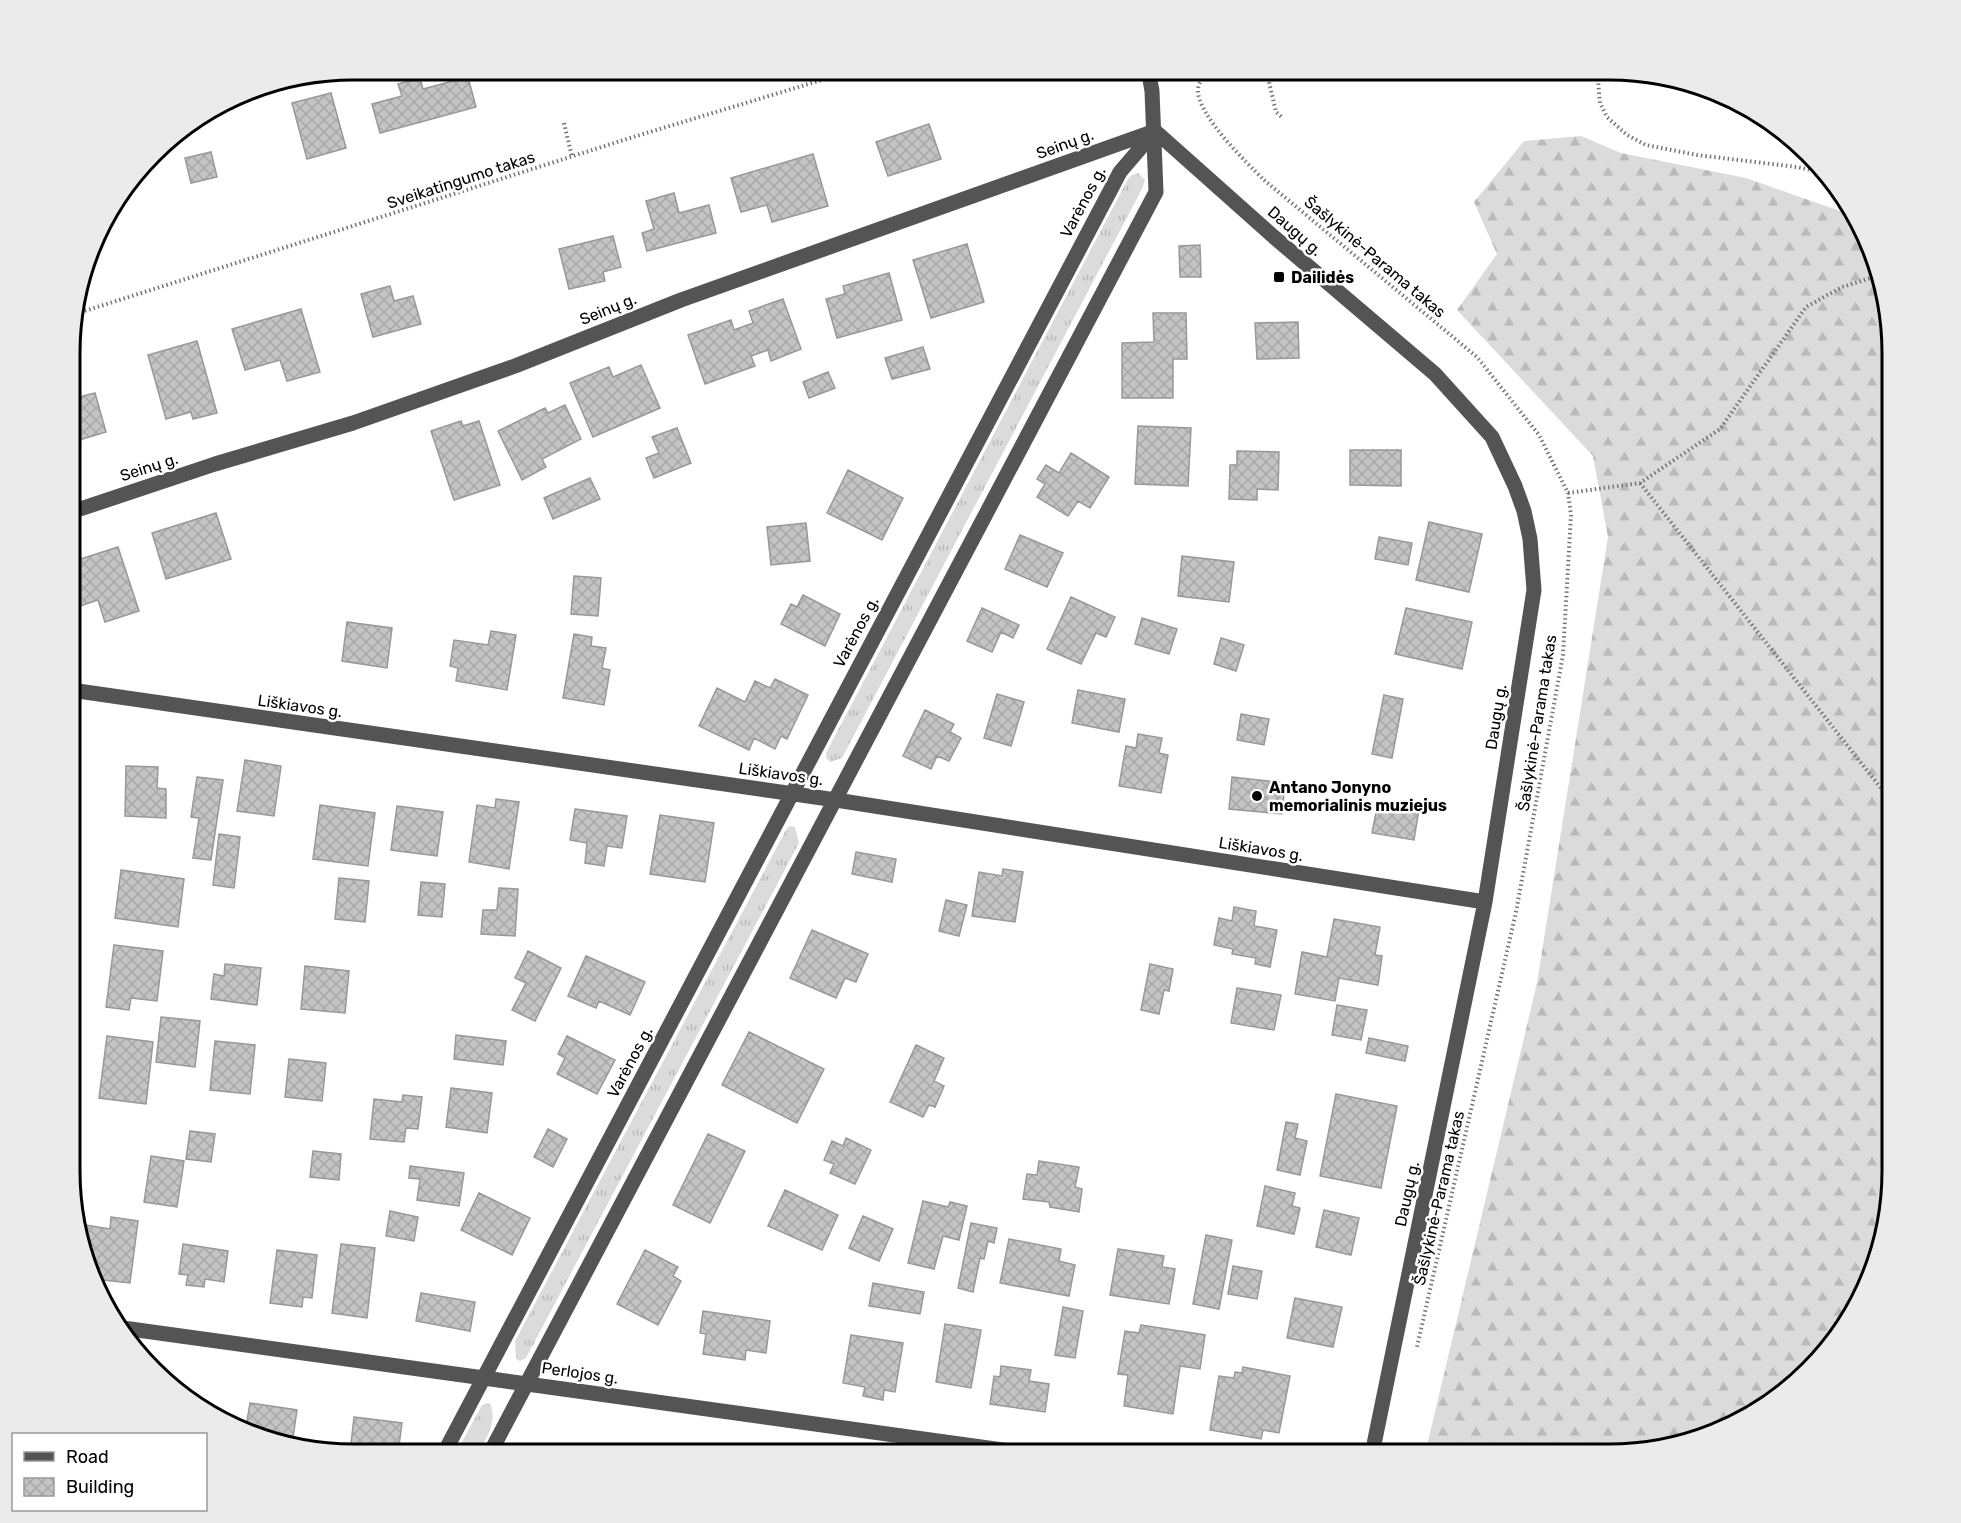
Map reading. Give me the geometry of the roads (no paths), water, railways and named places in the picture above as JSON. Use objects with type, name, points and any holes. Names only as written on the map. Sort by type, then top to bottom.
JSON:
[{"type":"street","points":[[495,1444],[1156,192],[1155,131],[1150,80]]},
{"type":"street","name":"Seinų g.","points":[[80,509],[214,464],[353,423],[515,366],[681,300],[1155,131]]},
{"type":"street","name":"Varėnos g.","points":[[449,1444],[1120,172],[1155,131]]},
{"type":"street","name":"Daugų g.","points":[[1155,131],[1434,374],[1492,437],[1515,486],[1524,511],[1530,539],[1534,590],[1485,902],[1374,1444]]},
{"type":"street","name":"Liškiavos g.","points":[[80,691],[836,800],[1485,902]]},
{"type":"street","name":"Perlojos g.","points":[[130,1329],[960,1444]]},
{"type":"place","name":"Dailidės","points":[[1279,277]]},
{"type":"place","name":"Antano Jonyno memorialinis muziejus","points":[[1257,796]]}]
